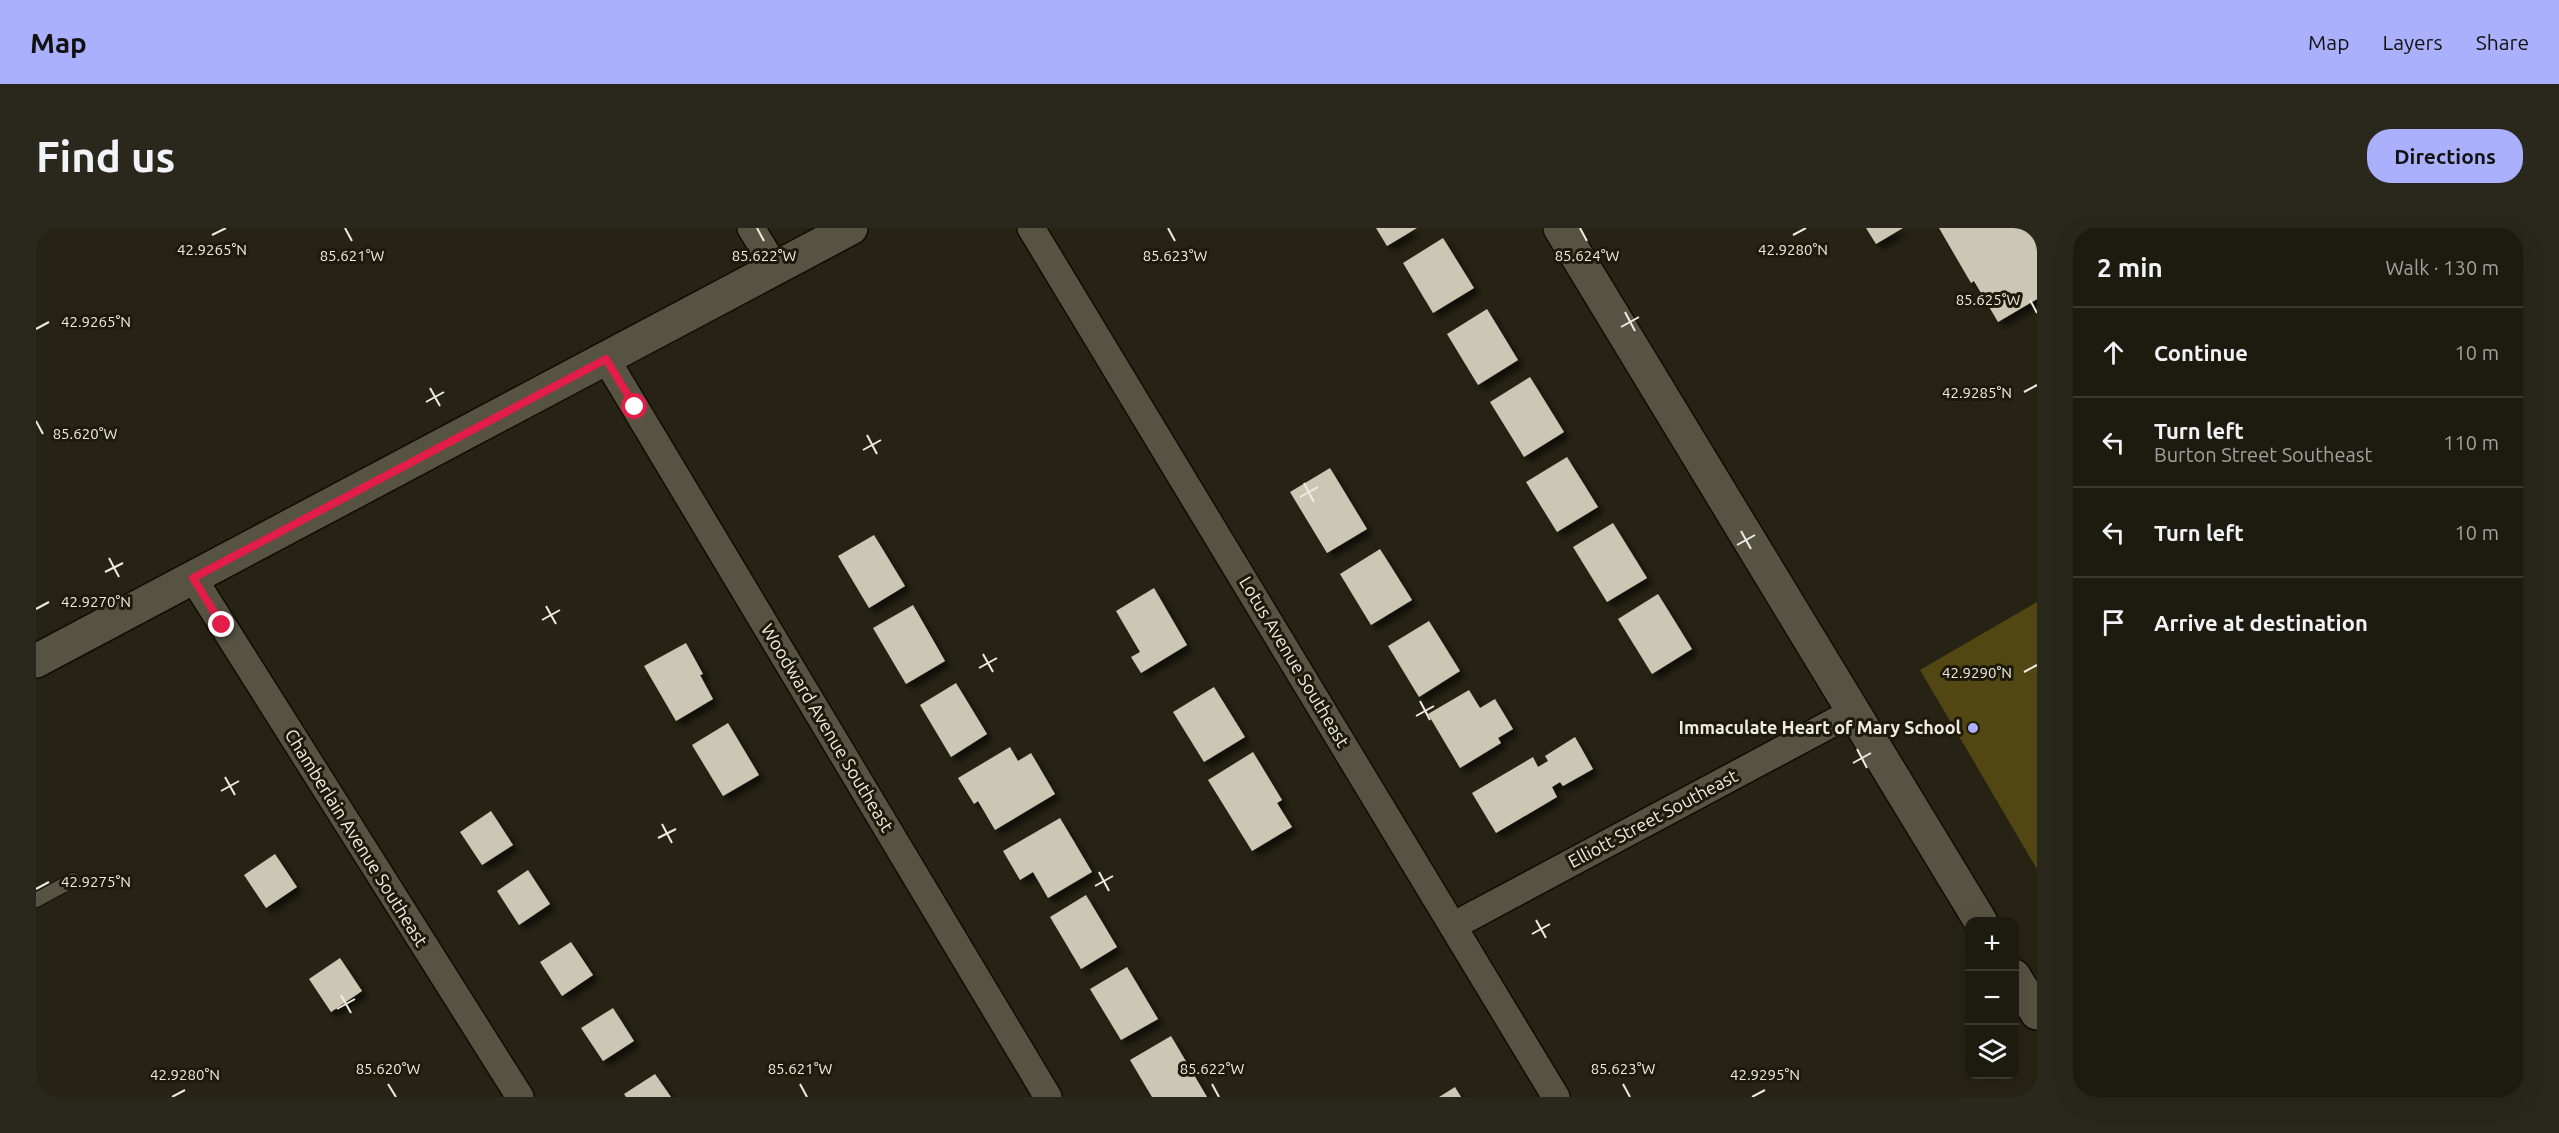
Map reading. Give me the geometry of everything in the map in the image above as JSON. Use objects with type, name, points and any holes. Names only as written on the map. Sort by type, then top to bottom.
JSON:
[{"type":"main road","points":[[36,661],[851,228]]},
{"type":"main road","points":[[1560,228],[1979,917]]},
{"type":"main road","points":[[2019,984],[2037,1013]]},
{"type":"street","points":[[751,228],[776,269]]},
{"type":"street","name":"Lotus Avenue Southeast","points":[[1031,228],[1556,1097]]},
{"type":"street","name":"Woodward Avenue Southeast","points":[[606,359],[1048,1097]]},
{"type":"street","name":"Chamberlain Avenue Southeast","points":[[193,578],[520,1097]]},
{"type":"street","name":"Elliott Street Southeast","points":[[1453,926],[1853,712]]},
{"type":"lane","points":[[36,900],[73,880]]},
{"type":"shaded area","points":[[2037,602],[2037,869],[1920,670]]},
{"type":"building","points":[[1376,228],[1417,228],[1387,246]]},
{"type":"building","points":[[1866,228],[1903,228],[1876,244]]},
{"type":"building","points":[[1939,228],[2037,228],[2037,299],[1998,322],[1974,281],[1971,283]]},
{"type":"building","points":[[1443,238],[1474,288],[1433,313],[1403,263]]},
{"type":"building","points":[[1487,309],[1518,360],[1478,385],[1447,334]]},
{"type":"building","points":[[1530,377],[1564,432],[1524,457],[1490,402]]},
{"type":"building","points":[[1567,457],[1598,507],[1557,532],[1526,482]]},
{"type":"building","points":[[1330,468],[1367,529],[1327,553],[1290,492]]},
{"type":"building","points":[[1613,523],[1647,578],[1607,602],[1573,547]]},
{"type":"building","points":[[874,535],[905,586],[869,608],[838,556]]},
{"type":"building","points":[[1380,549],[1412,600],[1371,625],[1340,574]]},
{"type":"building","points":[[1154,588],[1187,645],[1141,673],[1131,657],[1140,652],[1116,611]]},
{"type":"building","points":[[1658,594],[1692,649],[1652,674],[1618,619]]},
{"type":"building","points":[[913,605],[945,661],[906,684],[873,628]]},
{"type":"building","points":[[1429,621],[1460,671],[1419,697],[1388,646]]},
{"type":"building","points":[[686,643],[703,674],[700,675],[713,699],[676,721],[644,666]]},
{"type":"building","points":[[956,683],[987,734],[951,757],[920,705]]},
{"type":"building","points":[[1214,687],[1245,737],[1204,762],[1173,712]]},
{"type":"building","points":[[1469,690],[1480,708],[1495,699],[1513,729],[1498,738],[1501,743],[1460,768],[1428,714]]},
{"type":"building","points":[[728,723],[759,775],[723,796],[692,745]]},
{"type":"building","points":[[1575,737],[1593,769],[1563,786],[1560,782],[1552,787],[1557,797],[1496,833],[1472,793],[1533,757],[1538,767],[1548,761],[1545,756]]},
{"type":"building","points":[[1010,747],[1018,761],[1031,753],[1055,794],[995,830],[978,801],[974,804],[958,778]]},
{"type":"building","points":[[1253,752],[1282,800],[1277,803],[1292,827],[1252,851],[1208,780]]},
{"type":"building","points":[[491,811],[513,845],[482,865],[460,832]]},
{"type":"building","points":[[1060,818],[1092,872],[1048,898],[1033,872],[1020,880],[1003,851]]},
{"type":"building","points":[[275,854],[297,887],[266,908],[244,875]]},
{"type":"building","points":[[528,870],[550,904],[519,925],[497,891]]},
{"type":"building","points":[[1086,895],[1117,947],[1081,969],[1050,917]]},
{"type":"building","points":[[571,942],[593,975],[562,996],[540,962]]},
{"type":"building","points":[[340,958],[362,991],[331,1012],[309,979]]},
{"type":"building","points":[[1127,967],[1158,1019],[1121,1040],[1090,989]]},
{"type":"building","points":[[613,1008],[634,1041],[603,1061],[581,1028]]},
{"type":"building","points":[[1171,1036],[1207,1097],[1152,1097],[1130,1060]]},
{"type":"building","points":[[655,1074],[671,1097],[626,1097],[624,1094]]},
{"type":"building","points":[[1455,1087],[1461,1097],[1439,1097]]},
{"type":"place","name":"Immaculate Heart of Mary School","points":[[1973,728]]},
{"type":"route","points":[[222,625],[193,578],[606,359],[635,407]]}]
